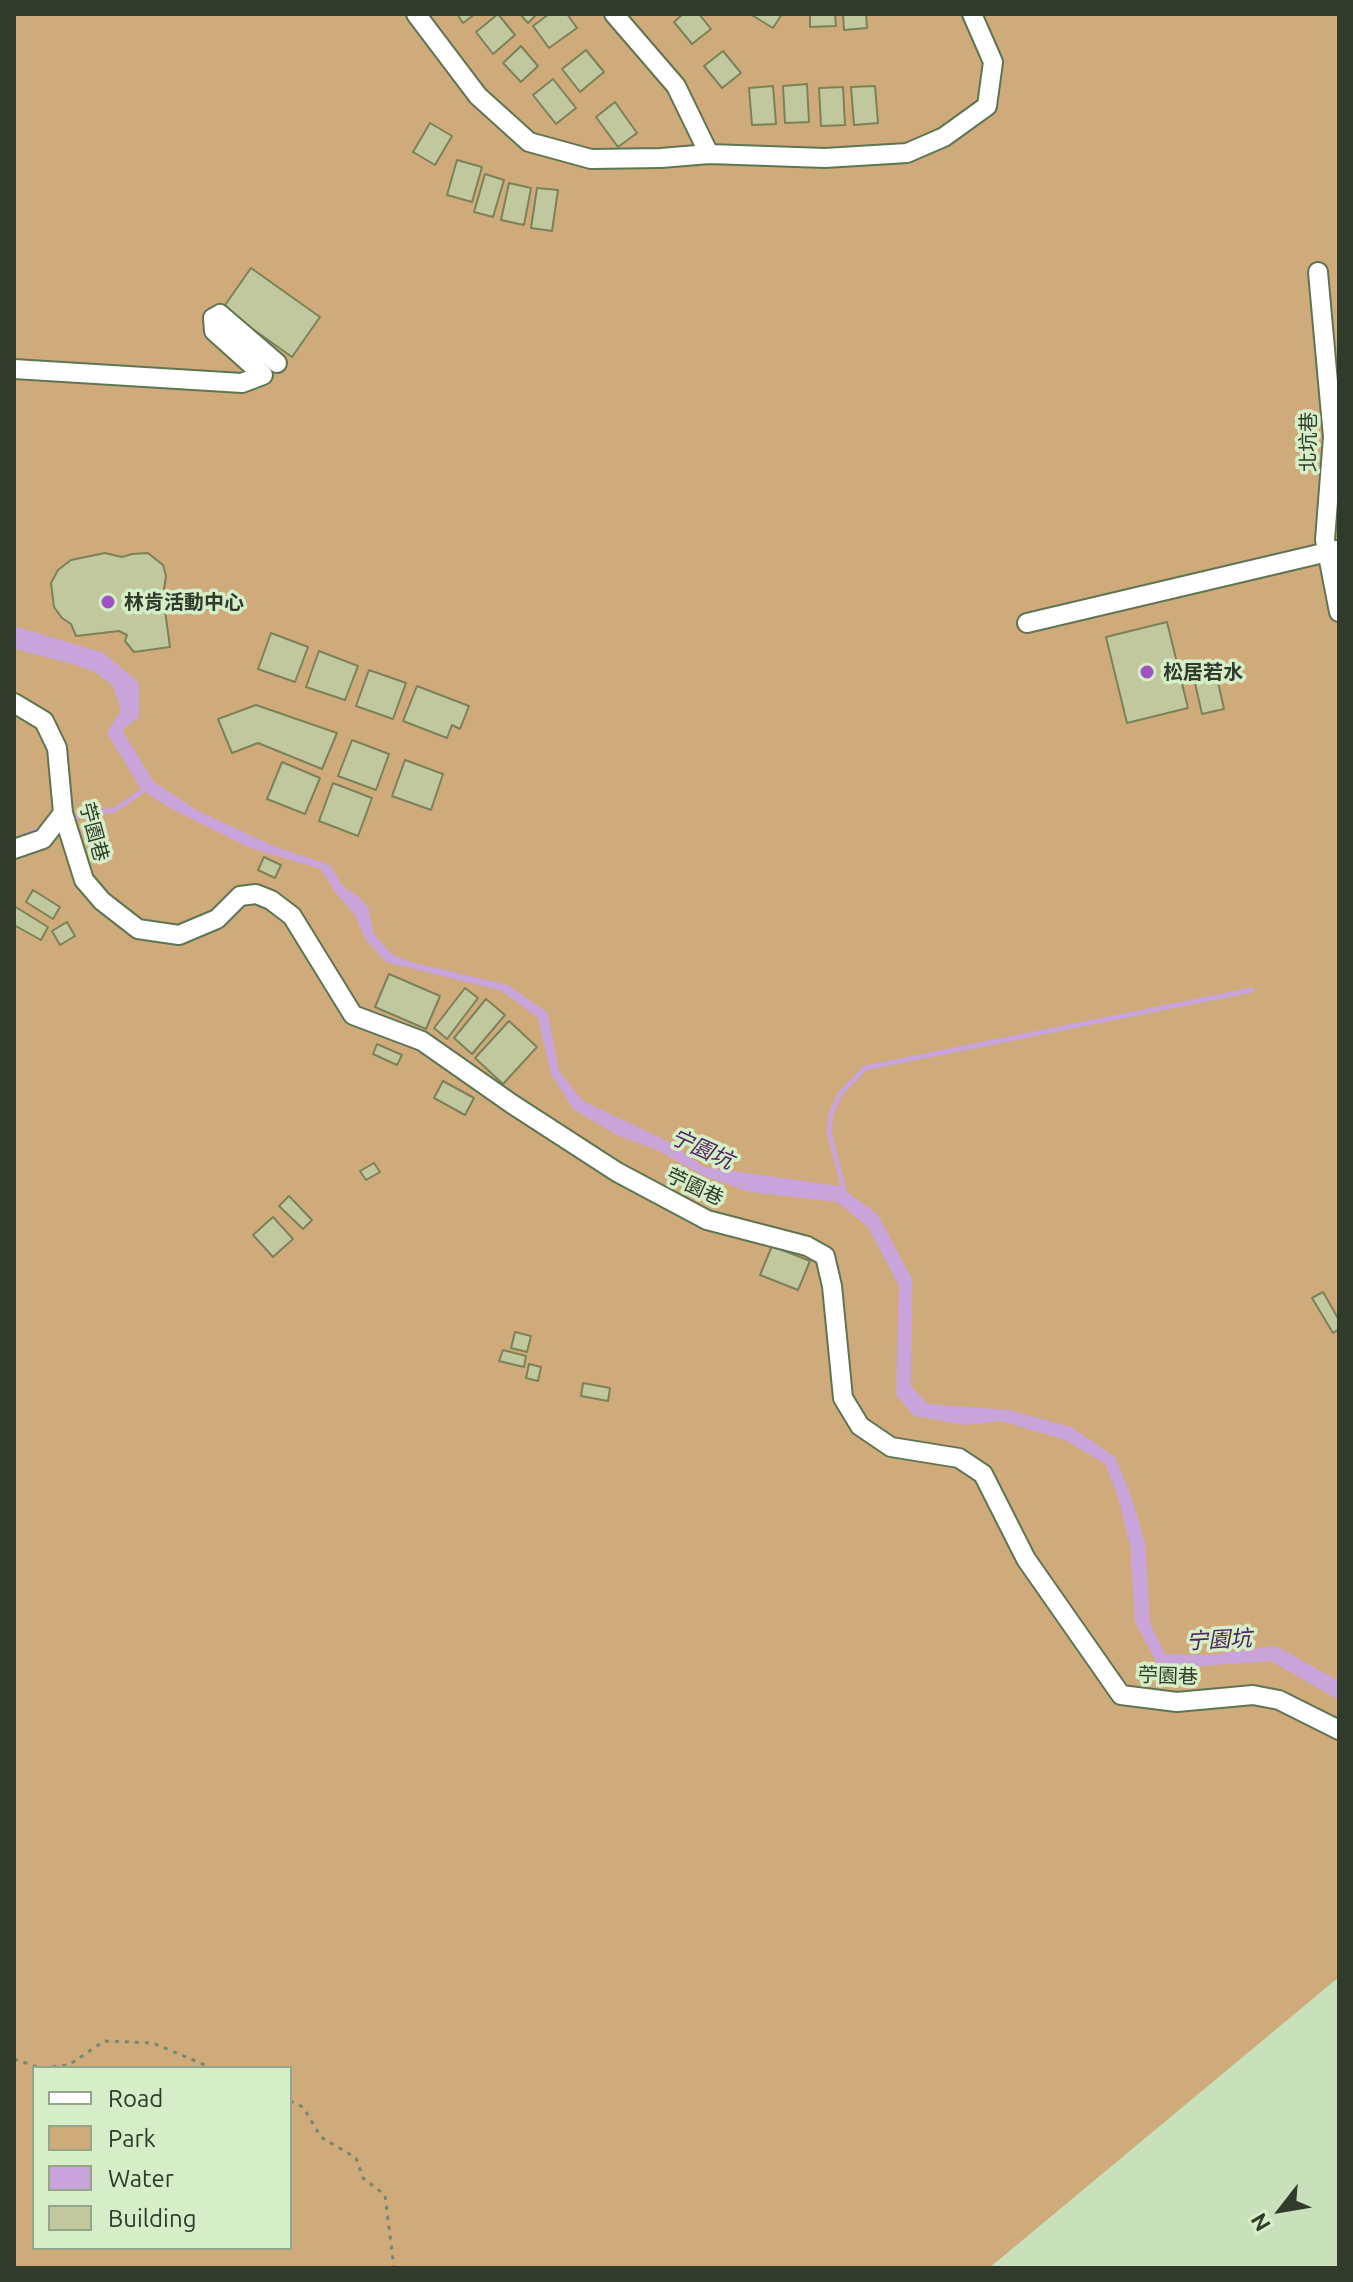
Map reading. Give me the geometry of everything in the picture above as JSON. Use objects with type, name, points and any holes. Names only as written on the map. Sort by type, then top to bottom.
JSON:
[{"type":"street","points":[[416,14],[478,96],[529,142],[591,159],[709,154],[825,158],[907,153],[944,137],[987,106],[993,62],[972,14]]},
{"type":"street","points":[[614,14],[676,86],[709,154]]},
{"type":"street","name":"北坑巷","points":[[1318,272],[1333,437],[1325,540],[1333,551],[1339,612]]},
{"type":"street","points":[[14,369],[242,383],[263,375],[214,331],[213,318],[220,314],[277,363]]},
{"type":"street","points":[[1027,623],[1333,551]]},
{"type":"street","name":"苧園巷","points":[[14,703],[44,721],[57,748],[63,813],[84,880],[102,901],[138,929],[179,935],[217,919],[240,896],[256,894],[271,900],[292,916],[353,1015],[422,1041],[617,1172],[707,1220],[807,1246],[825,1256],[832,1286],[843,1398],[860,1426],[891,1447],[959,1458],[983,1474],[1026,1559],[1121,1695],[1177,1702],[1253,1695],[1279,1700],[1339,1730]]},
{"type":"street","points":[[14,849],[43,839],[63,813]]},
{"type":"path","points":[[59,2066],[69,2065],[104,2041],[153,2043],[207,2066]]},
{"type":"path","points":[[14,2059],[34,2066]]},
{"type":"path","points":[[292,2102],[303,2107],[321,2137],[356,2158],[363,2178],[385,2195],[394,2268]]},
{"type":"green space","points":[[14,14],[1339,14],[1339,1977],[989,2268],[14,2268]]},
{"type":"water","points":[[14,626],[104,653],[139,683],[139,717],[122,730],[154,782],[198,811],[276,847],[330,865],[343,886],[368,907],[374,934],[393,955],[508,985],[548,1013],[559,1071],[583,1101],[669,1142],[704,1167],[839,1186],[878,1215],[912,1279],[911,1386],[928,1404],[1009,1410],[1071,1427],[1115,1457],[1145,1542],[1150,1623],[1165,1654],[1208,1655],[1276,1646],[1339,1681],[1339,1700],[1271,1661],[1200,1666],[1158,1665],[1135,1622],[1130,1545],[1118,1497],[1105,1464],[1065,1440],[1001,1421],[965,1425],[914,1416],[896,1395],[899,1286],[868,1227],[837,1202],[749,1192],[702,1175],[659,1151],[617,1135],[573,1109],[551,1074],[538,1018],[502,991],[386,962],[365,939],[355,915],[335,892],[321,869],[250,848],[168,807],[141,789],[107,733],[121,710],[113,686],[95,672],[14,649]]},
{"type":"building","points":[[457,14],[475,14],[463,23]]},
{"type":"building","points":[[498,14],[515,35],[493,54],[476,32]]},
{"type":"building","points":[[520,14],[537,14],[528,23]]},
{"type":"building","points":[[549,14],[567,14],[577,28],[549,48],[533,26]]},
{"type":"building","points":[[683,14],[699,14],[711,29],[692,44],[674,22]]},
{"type":"building","points":[[750,14],[782,14],[773,28]]},
{"type":"building","points":[[810,14],[835,14],[836,26],[810,27]]},
{"type":"building","points":[[843,14],[866,14],[867,28],[844,30]]},
{"type":"building","points":[[521,46],[538,66],[521,82],[503,63]]},
{"type":"building","points":[[586,50],[604,72],[580,92],[562,69]]},
{"type":"building","points":[[723,51],[741,73],[722,88],[704,66]]},
{"type":"building","points":[[553,79],[576,108],[556,124],[533,95]]},
{"type":"building","points":[[807,84],[809,122],[785,123],[783,86]]},
{"type":"building","points":[[773,86],[776,124],[752,125],[749,88]]},
{"type":"building","points":[[875,86],[878,123],[854,125],[851,87]]},
{"type":"building","points":[[843,87],[845,125],[821,126],[819,88]]},
{"type":"building","points":[[615,102],[637,133],[618,147],[596,117]]},
{"type":"building","points":[[430,123],[452,136],[435,165],[413,152]]},
{"type":"building","points":[[457,160],[482,167],[472,202],[447,195]]},
{"type":"building","points":[[485,174],[504,180],[493,217],[474,212]]},
{"type":"building","points":[[509,183],[531,188],[524,225],[501,220]]},
{"type":"building","points":[[537,188],[558,190],[552,231],[531,228]]},
{"type":"building","points":[[251,268],[320,317],[292,357],[223,308]]},
{"type":"building","name":"林肯活動中心","points":[[105,553],[122,557],[148,553],[163,565],[166,576],[163,596],[170,647],[134,652],[125,641],[127,635],[119,631],[76,636],[71,624],[54,607],[51,583],[58,570],[71,560]]},
{"type":"building","name":"松居若水","points":[[1167,622],[1188,708],[1127,723],[1106,637]]},
{"type":"building","points":[[271,633],[308,647],[295,682],[258,669]]},
{"type":"building","points":[[319,651],[358,666],[345,700],[306,687]]},
{"type":"building","points":[[1213,660],[1217,678],[1195,683],[1191,664]]},
{"type":"building","points":[[369,670],[406,683],[393,719],[356,706]]},
{"type":"building","points":[[1217,678],[1224,709],[1202,714],[1195,683]]},
{"type":"building","points":[[417,686],[469,706],[460,729],[452,725],[447,738],[403,721]]},
{"type":"building","points":[[256,705],[337,733],[322,769],[258,743],[232,753],[218,719]]},
{"type":"building","points":[[352,740],[389,754],[376,790],[338,776]]},
{"type":"building","points":[[405,760],[443,774],[431,810],[392,796]]},
{"type":"building","points":[[282,762],[320,778],[305,814],[267,799]]},
{"type":"building","points":[[333,783],[372,798],[358,836],[319,821]]},
{"type":"building","points":[[264,857],[281,865],[275,878],[258,870]]},
{"type":"building","points":[[33,890],[60,907],[53,919],[26,902]]},
{"type":"building","points":[[14,906],[48,927],[41,940],[14,925]]},
{"type":"building","points":[[67,922],[75,936],[60,945],[52,931]]},
{"type":"building","points":[[389,974],[440,996],[426,1029],[375,1007]]},
{"type":"building","points":[[465,988],[478,998],[447,1039],[434,1028]]},
{"type":"building","points":[[486,999],[505,1015],[472,1054],[454,1038]]},
{"type":"building","points":[[509,1021],[537,1047],[503,1084],[475,1058]]},
{"type":"building","points":[[377,1044],[402,1055],[397,1065],[373,1054]]},
{"type":"building","points":[[443,1081],[474,1098],[465,1115],[434,1098]]},
{"type":"building","points":[[374,1163],[380,1172],[366,1180],[360,1171]]},
{"type":"building","points":[[289,1196],[312,1220],[303,1229],[279,1206]]},
{"type":"building","points":[[273,1217],[293,1239],[273,1257],[253,1235]]},
{"type":"building","points":[[772,1246],[810,1261],[798,1290],[760,1275]]},
{"type":"building","points":[[1323,1292],[1339,1320],[1339,1329],[1333,1333],[1312,1298]]},
{"type":"building","points":[[515,1332],[531,1336],[527,1352],[511,1348]]},
{"type":"building","points":[[503,1350],[526,1356],[524,1367],[499,1361]]},
{"type":"building","points":[[529,1364],[541,1367],[538,1381],[526,1378]]},
{"type":"building","points":[[583,1383],[610,1388],[608,1401],[581,1396]]},
{"type":"waterway","points":[[71,819],[87,813],[115,810],[148,787]]},
{"type":"waterway","points":[[22,837],[42,828]]},
{"type":"waterway","points":[[845,1194],[829,1131],[831,1114],[840,1094],[865,1068],[1252,990]]},
{"type":"place","name":"林肯活動中心","points":[[108,602]]},
{"type":"place","name":"松居若水","points":[[1147,672]]},
{"type":"water label","name":"宁園坑","points":[[702,1149]]},
{"type":"water label","name":"宁園坑","points":[[1219,1640]]}]
